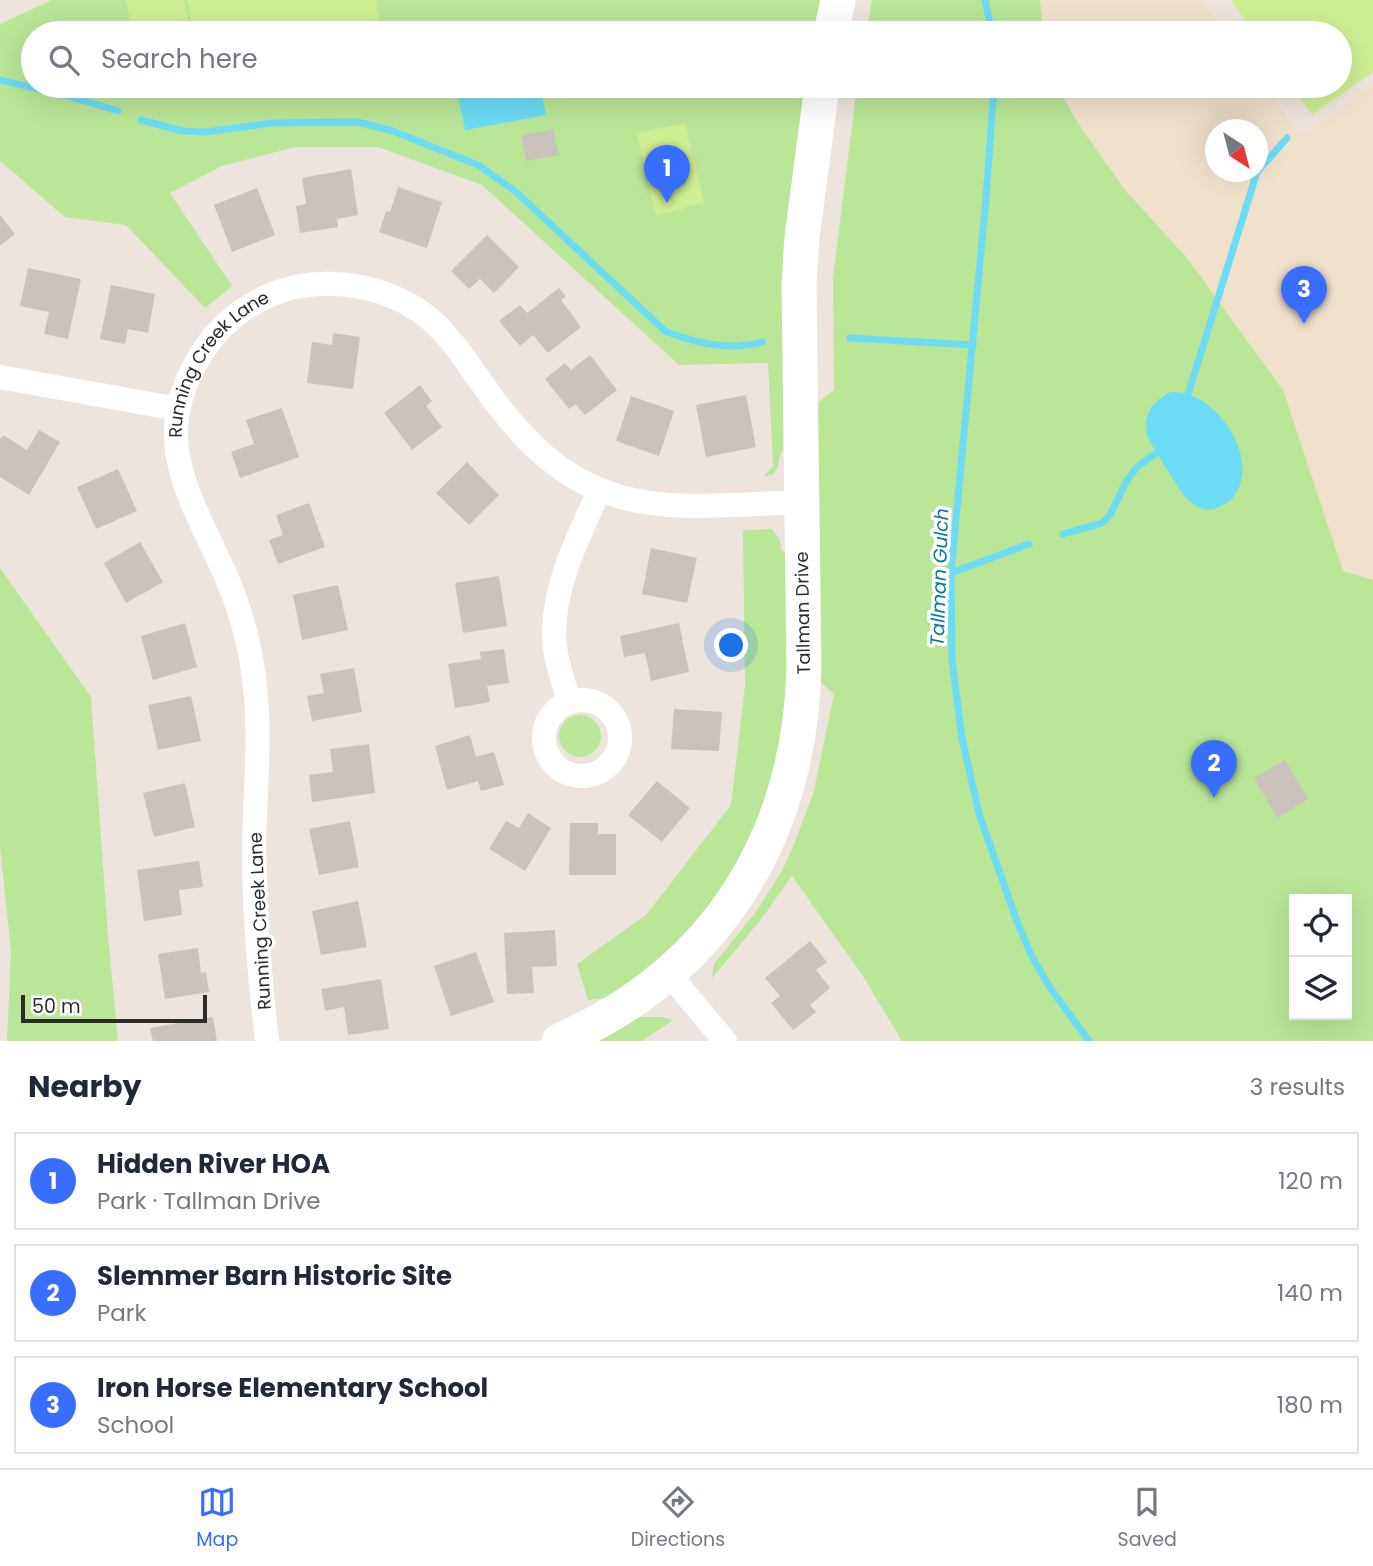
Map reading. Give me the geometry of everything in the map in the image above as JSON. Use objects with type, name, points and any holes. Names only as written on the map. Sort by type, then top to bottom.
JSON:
[{"type":"street","points":[[834,21],[838,0]]},
{"type":"street","name":"Tallman Drive","points":[[559,1041],[622,1007],[668,973],[713,929],[744,885],[773,829],[788,786],[797,749],[803,692],[798,320],[800,272],[821,98]]},
{"type":"street","name":"Running Creek Lane","points":[[268,1041],[259,971],[255,894],[258,726],[254,680],[246,633],[234,596],[178,465],[175,443],[178,409],[189,375],[220,329],[252,304],[303,285],[329,283],[362,288],[404,302],[427,316],[529,443],[569,476],[599,491],[651,505],[801,502]]},
{"type":"street","points":[[0,377],[178,409]]},
{"type":"street","points":[[569,702],[554,634],[557,606],[567,564],[599,491]]},
{"type":"street","points":[[668,973],[725,1041]]},
{"type":"shaded area","points":[[1040,0],[1202,0],[1217,21],[1042,21]]},
{"type":"shaded area","points":[[1373,84],[1373,580],[1343,571],[1283,390],[1187,258],[1124,189],[1063,98],[1274,98],[1301,136]]},
{"type":"green space","points":[[52,0],[821,0],[817,21],[21,21],[21,98],[805,98],[784,447],[774,474],[763,477],[773,466],[768,363],[679,365],[482,185],[378,147],[295,147],[222,166],[170,193],[232,286],[205,308],[126,225],[65,217],[0,161],[0,24]]},
{"type":"green space","points":[[126,0],[184,0],[188,21],[130,21]]},
{"type":"green space","points":[[187,0],[376,0],[380,21],[191,21]]},
{"type":"green space","points":[[872,0],[1040,0],[1042,21],[868,21]]},
{"type":"green space","points":[[1231,0],[1373,0],[1373,72],[1352,87],[1352,21],[1246,21]]},
{"type":"green space","points":[[856,98],[1063,98],[1124,189],[1187,258],[1283,390],[1343,571],[1373,580],[1373,1041],[902,1041],[863,976],[792,876],[759,922],[712,978],[714,964],[755,913],[782,871],[795,842],[814,791],[834,694],[820,682],[816,404],[834,390],[833,278]]},
{"type":"green space","points":[[1300,98],[1336,98],[1312,115]]},
{"type":"green space","points":[[685,123],[704,202],[656,216],[637,133]]},
{"type":"green space","points":[[772,529],[780,540],[781,550],[787,553],[789,670],[784,736],[762,813],[727,881],[694,926],[648,969],[606,998],[588,1000],[577,964],[646,915],[731,805],[745,686],[743,530]]},
{"type":"green space","points":[[0,568],[91,697],[118,1041],[7,1041],[11,951],[0,847]]},
{"type":"green space","points":[[580,715],[595,721],[601,736],[595,751],[580,757],[565,751],[559,736],[565,721]]},
{"type":"green space","points":[[639,1017],[663,1017],[673,1020],[642,1041],[598,1041]]},
{"type":"water","points":[[458,98],[542,98],[546,115],[465,130]]},
{"type":"water","points":[[1170,392],[1199,399],[1223,419],[1232,433],[1242,462],[1242,476],[1236,494],[1226,504],[1204,509],[1187,499],[1147,435],[1149,410]]},
{"type":"building","points":[[553,129],[559,155],[526,161],[521,135]]},
{"type":"building","points":[[351,169],[358,215],[337,219],[338,227],[300,233],[296,206],[306,204],[302,178]]},
{"type":"building","points":[[398,187],[442,202],[427,248],[379,232],[386,211],[390,212]]},
{"type":"building","points":[[257,188],[275,235],[232,252],[214,205]]},
{"type":"building","points":[[0,215],[15,234],[0,246]]},
{"type":"building","points":[[487,235],[519,267],[494,293],[480,279],[469,289],[451,271]]},
{"type":"building","points":[[28,268],[81,279],[68,339],[44,334],[49,312],[20,306]]},
{"type":"building","points":[[111,285],[155,294],[148,333],[128,329],[125,344],[100,339]]},
{"type":"building","points":[[559,288],[566,296],[561,300],[581,327],[548,353],[533,335],[520,346],[499,321],[520,305],[527,313]]},
{"type":"building","points":[[333,333],[360,337],[353,389],[307,383],[312,342],[332,345]]},
{"type":"building","points":[[590,355],[617,390],[585,415],[575,404],[569,409],[545,379],[565,363],[571,370]]},
{"type":"building","points":[[420,385],[432,401],[426,406],[442,427],[412,450],[384,413]]},
{"type":"building","points":[[746,395],[756,447],[706,457],[696,405]]},
{"type":"building","points":[[631,396],[674,411],[659,456],[616,441]]},
{"type":"building","points":[[282,408],[299,457],[240,478],[231,452],[254,444],[246,420]]},
{"type":"building","points":[[39,430],[60,442],[29,495],[0,477],[0,439],[3,435],[27,450]]},
{"type":"building","points":[[467,462],[499,495],[469,525],[436,493]]},
{"type":"building","points":[[118,469],[137,511],[96,529],[77,487]]},
{"type":"building","points":[[309,503],[325,547],[278,564],[269,540],[283,535],[276,515]]},
{"type":"building","points":[[140,542],[163,582],[126,603],[104,563]]},
{"type":"building","points":[[651,548],[697,558],[687,603],[642,594]]},
{"type":"building","points":[[499,576],[507,626],[463,633],[455,583]]},
{"type":"building","points":[[338,585],[348,630],[302,640],[293,595]]},
{"type":"building","points":[[185,623],[197,667],[153,680],[141,636]]},
{"type":"building","points":[[679,623],[689,672],[651,681],[645,653],[624,657],[620,636]]},
{"type":"building","points":[[504,649],[509,683],[487,686],[490,702],[455,708],[448,664],[481,659],[480,652]]},
{"type":"building","points":[[354,668],[362,712],[312,721],[307,696],[324,693],[320,674]]},
{"type":"building","points":[[191,696],[201,741],[158,750],[148,705]]},
{"type":"building","points":[[674,709],[722,712],[719,751],[671,749]]},
{"type":"building","points":[[470,735],[476,757],[494,752],[504,785],[481,791],[478,781],[447,790],[435,746]]},
{"type":"building","points":[[369,744],[375,793],[312,802],[309,775],[333,772],[330,749]]},
{"type":"building","points":[[1285,760],[1308,799],[1277,818],[1254,778]]},
{"type":"building","points":[[657,781],[690,808],[662,842],[628,815]]},
{"type":"building","points":[[185,783],[195,827],[154,837],[143,793]]},
{"type":"building","points":[[528,813],[551,828],[525,871],[489,849],[506,821],[519,828]]},
{"type":"building","points":[[350,821],[359,867],[319,875],[309,829]]},
{"type":"building","points":[[570,823],[598,823],[598,834],[616,834],[616,875],[569,875]]},
{"type":"building","points":[[199,861],[203,887],[179,890],[182,915],[144,921],[137,870]]},
{"type":"building","points":[[358,901],[367,947],[321,955],[312,911]]},
{"type":"building","points":[[555,930],[557,966],[532,967],[534,993],[507,994],[504,933]]},
{"type":"building","points":[[810,941],[827,962],[816,970],[830,988],[810,1005],[816,1012],[793,1030],[771,1003],[780,996],[765,978]]},
{"type":"building","points":[[198,948],[201,973],[206,972],[209,992],[165,999],[158,954]]},
{"type":"building","points":[[476,952],[494,1002],[451,1016],[434,966]]},
{"type":"building","points":[[381,979],[389,1029],[348,1035],[344,1007],[325,1011],[321,989]]},
{"type":"building","points":[[213,1017],[217,1041],[153,1041],[150,1028]]},
{"type":"waterway","name":"Tallman Gulch","points":[[985,0],[989,21]]},
{"type":"waterway","points":[[0,80],[21,85]]},
{"type":"waterway","points":[[75,98],[118,111]]},
{"type":"waterway","name":"Tallman Gulch","points":[[993,98],[951,573],[952,660],[962,738],[979,814],[1018,924],[1032,957],[1051,989],[1089,1041]]},
{"type":"waterway","points":[[141,120],[182,131],[206,132],[272,123],[358,122],[393,131],[478,165],[515,191],[665,331],[688,339],[726,346],[763,342]]},
{"type":"waterway","points":[[1268,160],[1287,138]]},
{"type":"waterway","points":[[1186,401],[1254,182]]},
{"type":"waterway","points":[[850,338],[973,345]]},
{"type":"waterway","points":[[1063,534],[1102,523],[1110,515],[1136,468],[1163,448]]},
{"type":"waterway","points":[[951,573],[1029,544]]},
{"type":"place","name":"Hidden River HOA","points":[[667,203]]},
{"type":"place","name":"Iron Horse Elementary School","points":[[1304,324]]},
{"type":"place","name":"Slemmer Barn Historic Site","points":[[1214,798]]}]
